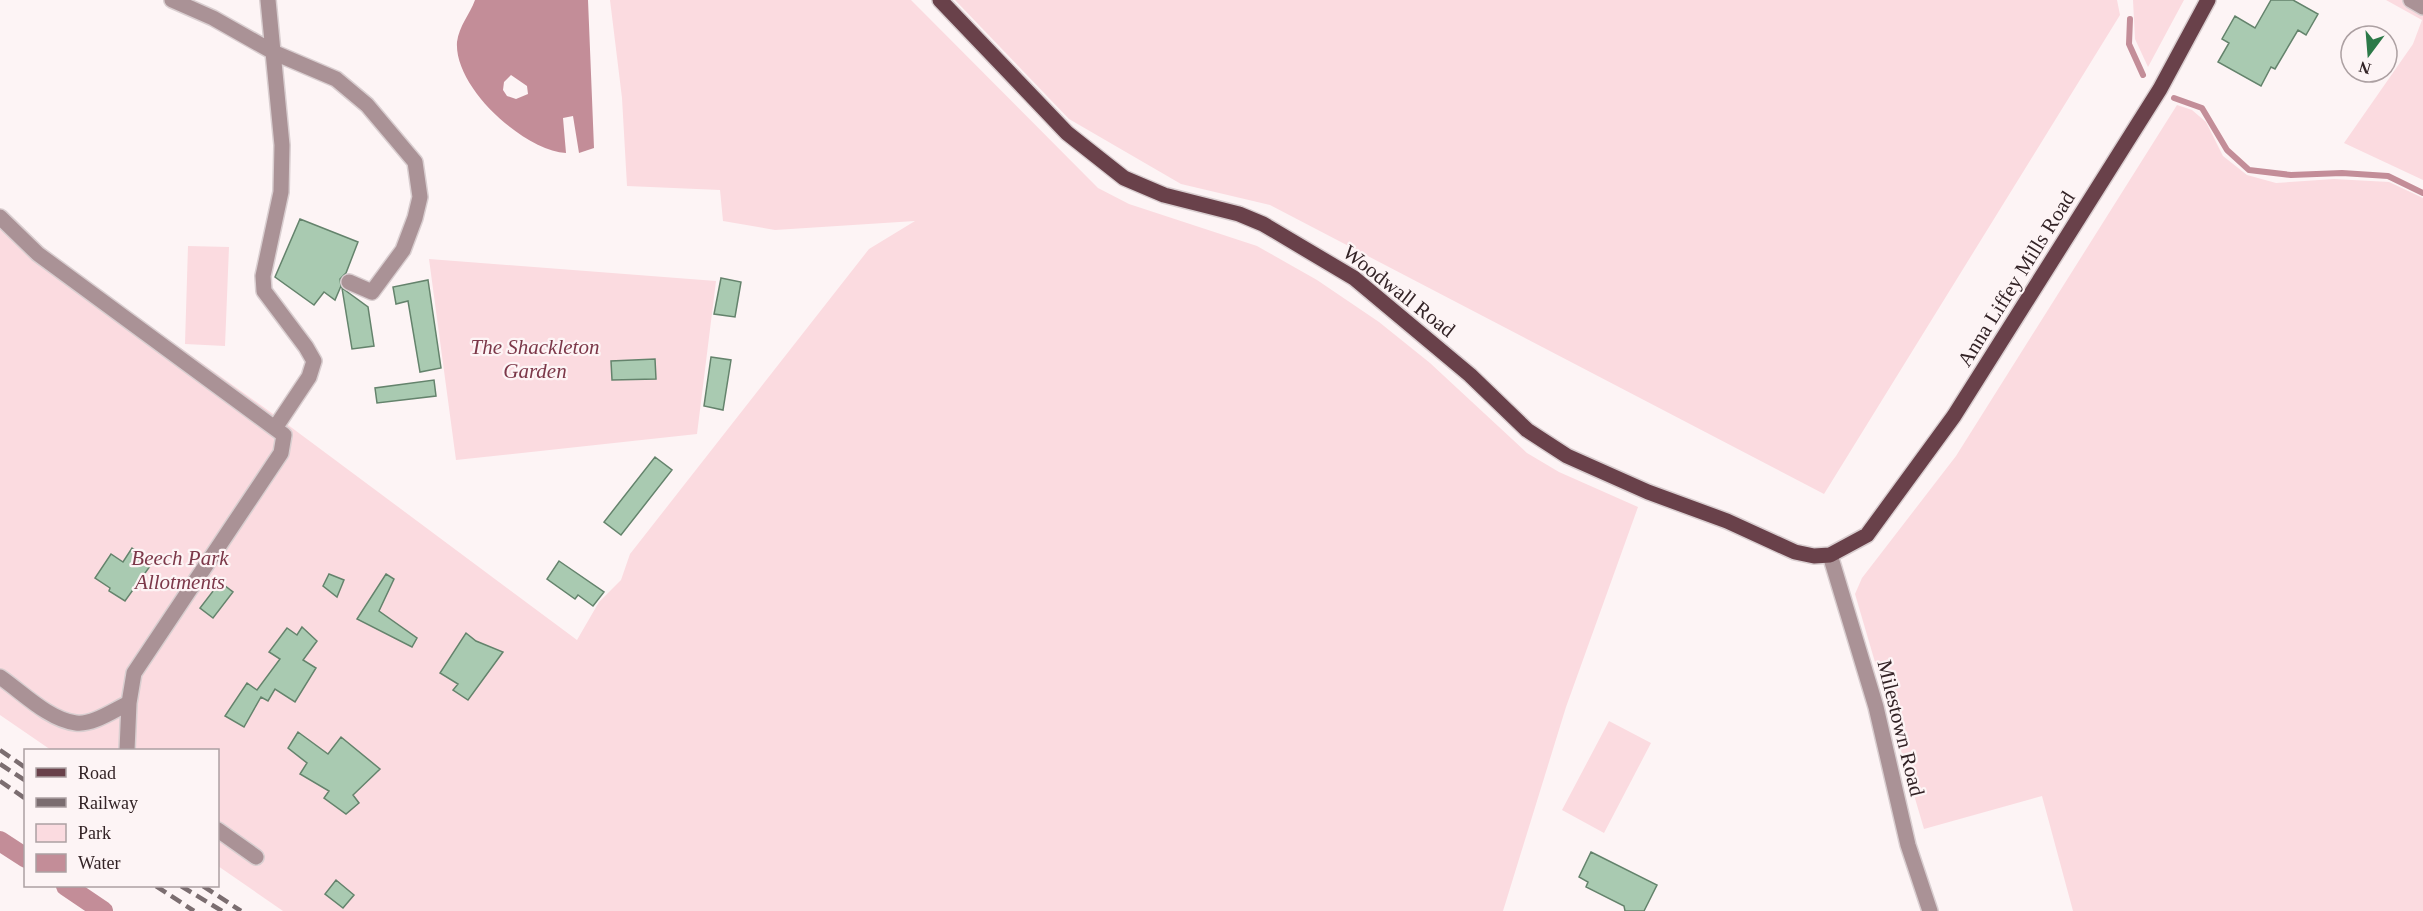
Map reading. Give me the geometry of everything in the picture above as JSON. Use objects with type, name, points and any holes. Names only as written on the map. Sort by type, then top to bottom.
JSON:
[{"type":"main road","name":"Woodwall Road","points":[[940,0],[1067,133],[1124,178],[1164,195],[1239,214],[1263,224],[1345,273],[1470,375],[1527,430],[1567,456],[1648,492],[1726,520],[1795,552],[1814,556],[1830,555]]},
{"type":"main road","name":"Anna Liffey Mills Road","points":[[1830,555],[1867,535],[1954,416],[2160,89],[2208,0]]},
{"type":"street","points":[[172,0],[213,18],[275,53],[336,79],[367,105],[415,162],[420,197],[416,218],[403,250],[372,292],[349,282]]},
{"type":"street","points":[[268,0],[275,53],[282,145],[281,192],[263,276],[264,291],[314,361],[309,377],[275,428]]},
{"type":"street","points":[[2411,0],[2423,7]]},
{"type":"street","points":[[0,217],[38,254],[284,435],[281,453],[134,674],[129,703],[127,749]]},
{"type":"street","name":"Milestown Road","points":[[1830,555],[1876,707],[1908,845],[1930,911]]},
{"type":"street","points":[[0,677],[54,715],[77,723],[96,719],[129,703]]},
{"type":"street","points":[[219,831],[256,857]]},
{"type":"green space","name":"Beech Park Allotments","points":[[610,0],[911,0],[1098,188],[1129,204],[1257,246],[1317,280],[1379,322],[1430,363],[1527,453],[1559,472],[1638,507],[1566,707],[1503,911],[283,911],[219,867],[219,749],[50,749],[0,715],[0,208],[27,238],[276,416],[577,640],[599,602],[621,580],[630,554],[869,249],[915,221],[775,230],[723,221],[720,190],[627,186],[622,98]]},
{"type":"green space","points":[[955,0],[2117,0],[2120,15],[1824,494],[1270,205],[1181,184],[1069,119]]},
{"type":"green space","points":[[2133,0],[2184,0],[2148,67],[2135,39]]},
{"type":"green space","points":[[2386,0],[2423,0],[2423,180],[2344,143],[2385,84],[2399,84],[2399,64],[2413,44],[2422,20]]},
{"type":"green space","points":[[2177,105],[2192,110],[2206,122],[2223,156],[2247,175],[2276,183],[2334,179],[2389,182],[2423,198],[2423,911],[2073,911],[2042,796],[1924,829],[1855,594],[1862,578],[1956,456]]},
{"type":"green space","points":[[188,246],[229,247],[225,346],[185,344]]},
{"type":"green space","name":"The Shackleton Garden","points":[[429,259],[716,281],[697,434],[456,460]]},
{"type":"green space","points":[[1609,721],[1651,743],[1604,833],[1562,810]]},
{"type":"water","points":[[475,0],[588,0],[594,148],[579,153],[573,116],[563,118],[566,153],[530,141],[494,113],[479,96],[459,60],[457,42]],"holes":[[[511,75],[527,86],[528,94],[516,99],[507,96],[503,90],[504,82]]]},
{"type":"building","points":[[2271,0],[2293,0],[2318,14],[2306,35],[2298,30],[2275,69],[2271,67],[2261,86],[2218,62],[2229,43],[2222,39],[2235,16],[2255,28]]},
{"type":"building","points":[[300,219],[358,242],[346,273],[340,279],[341,286],[335,300],[324,292],[314,305],[275,277]]},
{"type":"building","points":[[721,278],[741,282],[735,317],[714,314]]},
{"type":"building","points":[[428,280],[441,368],[420,372],[408,301],[396,304],[393,287]]},
{"type":"building","points":[[342,288],[368,307],[374,346],[352,349]]},
{"type":"building","points":[[711,357],[731,360],[723,410],[704,406]]},
{"type":"building","points":[[655,359],[656,379],[612,380],[611,361]]},
{"type":"building","points":[[434,380],[436,396],[377,403],[375,388]]},
{"type":"building","points":[[655,457],[672,470],[621,535],[604,522]]},
{"type":"building","points":[[132,548],[153,562],[125,601],[95,578],[111,554],[123,562]]},
{"type":"building","points":[[559,561],[604,592],[593,606],[578,595],[575,599],[547,579]]},
{"type":"building","points":[[329,574],[344,580],[337,597],[323,586]]},
{"type":"building","points":[[386,574],[394,579],[379,611],[417,638],[412,647],[357,619]]},
{"type":"building","points":[[220,582],[233,592],[213,618],[200,608]]},
{"type":"building","points":[[302,627],[317,641],[303,660],[316,668],[295,702],[275,689],[268,701],[261,697],[244,727],[225,716],[247,683],[257,690],[280,659],[269,652],[287,628],[297,635]]},
{"type":"building","points":[[466,633],[476,641],[503,652],[468,700],[453,690],[458,684],[440,673]]},
{"type":"building","points":[[298,732],[328,754],[341,737],[380,769],[353,795],[359,803],[346,814],[324,798],[329,791],[300,774],[307,763],[288,748]]},
{"type":"building","points":[[1591,852],[1657,885],[1644,911],[1625,911],[1624,906],[1586,887],[1588,882],[1579,877]]},
{"type":"building","points":[[336,880],[354,895],[343,908],[325,894]]},
{"type":"waterway","points":[[2130,19],[2129,44],[2143,75]]},
{"type":"waterway","points":[[2174,98],[2202,108],[2227,150],[2249,170],[2291,175],[2342,173],[2388,176],[2423,193]]},
{"type":"waterway","points":[[0,841],[24,857]]},
{"type":"waterway","points":[[67,887],[103,911]]},
{"type":"railway","points":[[0,750],[24,767]]},
{"type":"railway","points":[[0,764],[24,780]]},
{"type":"railway","points":[[0,781],[24,798]]},
{"type":"railway","points":[[158,887],[194,911]]},
{"type":"railway","points":[[183,887],[222,911]]},
{"type":"railway","points":[[205,887],[241,911]]}]
